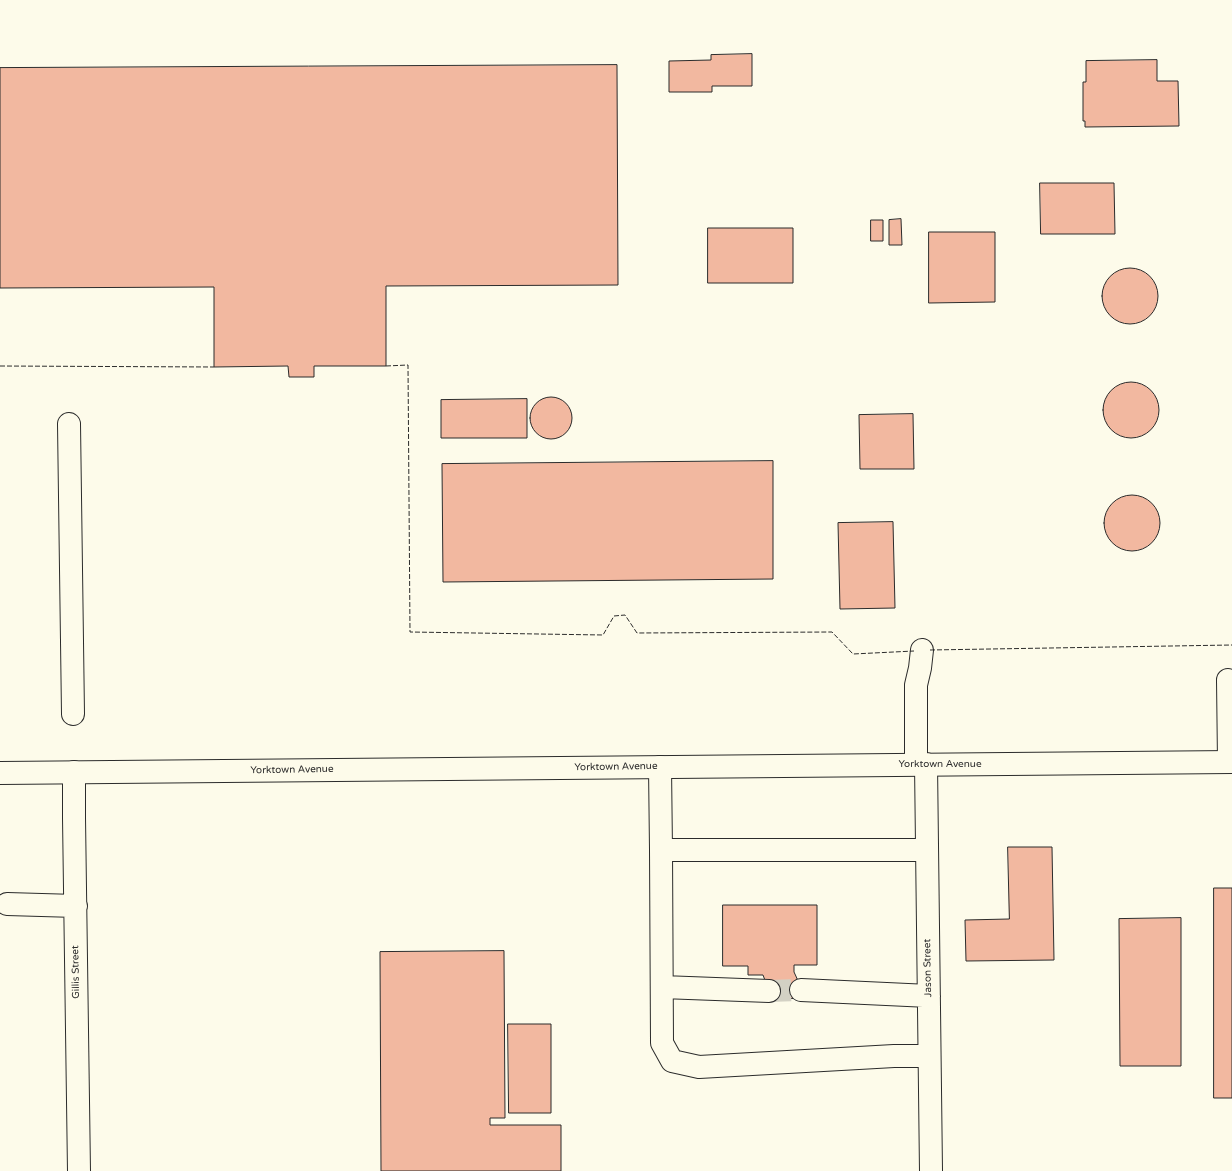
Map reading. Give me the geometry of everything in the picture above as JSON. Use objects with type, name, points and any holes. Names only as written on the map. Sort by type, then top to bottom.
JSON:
[{"type":"main road","points":[[69,424],[73,714]]},
{"type":"main road","name":"Jason Street","points":[[922,650],[916,685],[927,850],[931,1171]]},
{"type":"main road","points":[[1228,680],[1231,762]]},
{"type":"main road","name":"Yorktown Avenue","points":[[0,773],[1231,762]]},
{"type":"main road","points":[[660,767],[662,1043],[672,1061],[698,1067],[894,1056],[929,1056]]},
{"type":"main road","name":"Gillis Street","points":[[74,772],[79,1171]]},
{"type":"main road","points":[[661,850],[927,850]]},
{"type":"main road","points":[[7,904],[76,906]]},
{"type":"main road","points":[[662,987],[769,991]]},
{"type":"main road","points":[[801,990],[929,996]]},
{"type":"building","points":[[752,54],[752,86],[712,86],[712,92],[669,92],[669,61],[711,60],[711,55]]},
{"type":"building","points":[[1157,60],[1157,81],[1178,81],[1179,126],[1085,127],[1085,121],[1083,121],[1083,82],[1086,82],[1086,61]]},
{"type":"building","points":[[617,65],[618,285],[386,286],[386,366],[314,366],[314,377],[289,377],[288,366],[214,367],[214,287],[0,288],[0,68]]},
{"type":"building","points":[[1040,183],[1114,183],[1115,234],[1041,234]]},
{"type":"building","points":[[901,219],[902,245],[889,245],[889,220]]},
{"type":"building","points":[[871,220],[883,220],[883,241],[871,241]]},
{"type":"building","points":[[708,228],[793,228],[793,283],[708,283]]},
{"type":"building","points":[[929,232],[995,232],[995,302],[929,303]]},
{"type":"building","points":[[1124,268],[1136,268],[1146,272],[1154,280],[1158,290],[1158,302],[1154,312],[1146,320],[1136,324],[1124,324],[1114,320],[1106,312],[1102,302],[1102,290],[1106,280],[1114,272]]},
{"type":"building","points":[[1125,382],[1137,382],[1147,386],[1155,394],[1159,404],[1159,416],[1155,426],[1147,434],[1137,438],[1125,438],[1115,434],[1107,426],[1103,416],[1103,404],[1107,394],[1115,386]]},
{"type":"building","points":[[547,397],[555,397],[563,400],[569,406],[572,418],[569,430],[563,436],[555,439],[547,439],[539,436],[533,430],[530,422],[530,414],[533,406],[539,400]]},
{"type":"building","points":[[527,399],[527,438],[441,438],[441,400]]},
{"type":"building","points":[[913,414],[914,469],[860,469],[859,415]]},
{"type":"building","points":[[773,461],[773,579],[443,582],[442,464]]},
{"type":"building","points":[[1126,495],[1138,495],[1148,499],[1156,507],[1160,517],[1160,529],[1156,539],[1148,547],[1138,551],[1126,551],[1116,547],[1108,539],[1104,529],[1104,517],[1108,507],[1116,499]]},
{"type":"building","points":[[893,522],[895,608],[840,609],[838,523]]},
{"type":"building","points":[[1008,847],[1052,847],[1054,960],[966,961],[965,920],[1009,919]]},
{"type":"building","points":[[1214,888],[1232,888],[1232,1098],[1214,1098]]},
{"type":"building","points":[[723,905],[817,905],[817,965],[794,965],[794,972],[806,998],[774,999],[769,991],[763,975],[748,975],[748,966],[723,966]]},
{"type":"building","points":[[1181,918],[1181,1066],[1120,1066],[1119,919]]},
{"type":"building","points":[[504,951],[505,1118],[490,1118],[490,1125],[561,1125],[561,1171],[381,1171],[380,952]]},
{"type":"building","points":[[508,1024],[551,1024],[551,1113],[509,1113]]},
{"type":"tunnel","points":[[769,991],[801,990]]},
{"type":"fence","points":[[386,366],[408,365],[410,632],[603,635],[614,616],[625,615],[637,633],[832,632],[853,654],[914,651]]},
{"type":"fence","points":[[0,366],[214,367]]},
{"type":"fence","points":[[930,650],[1232,645]]}]
